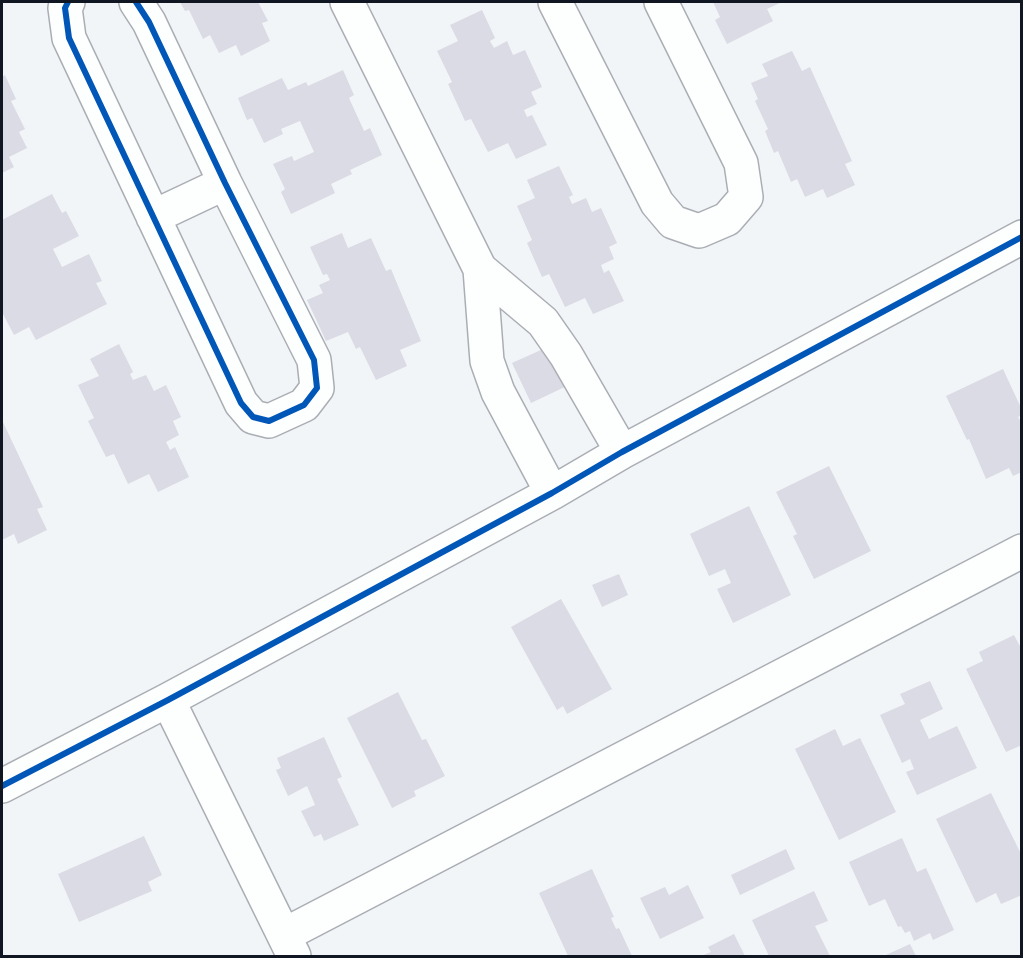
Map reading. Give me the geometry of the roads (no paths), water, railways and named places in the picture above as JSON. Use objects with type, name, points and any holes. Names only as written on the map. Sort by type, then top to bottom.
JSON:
[{"type":"street","points":[[68,2],[65,8],[69,38],[240,403],[253,417],[269,421],[304,405],[317,388],[314,360],[225,183],[148,22],[136,2]]},
{"type":"street","points":[[346,2],[480,269],[487,361],[498,392],[552,493]]},
{"type":"street","points":[[555,2],[657,203],[673,222],[699,231],[727,219],[746,197],[741,163],[662,2]]},
{"type":"street","points":[[153,217],[225,183]]},
{"type":"street","points":[[2,786],[168,700],[1022,237]]},
{"type":"street","points":[[480,269],[543,322],[566,355],[622,452]]},
{"type":"street","points":[[168,700],[289,946],[1022,551]]}]
